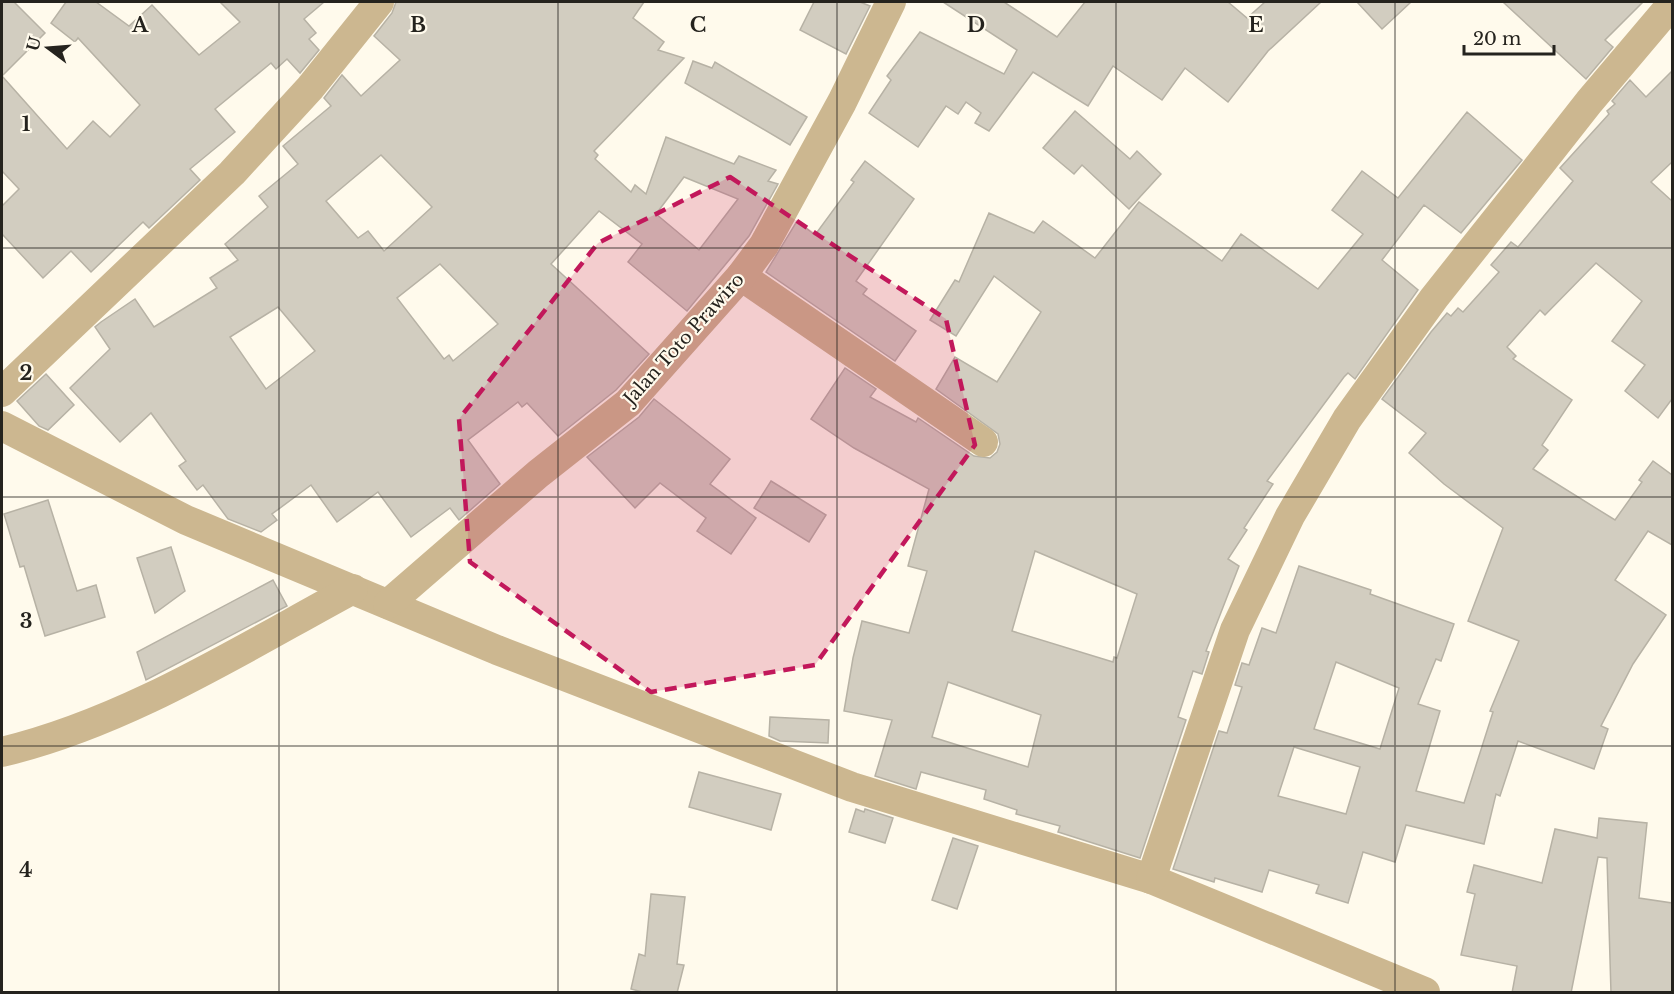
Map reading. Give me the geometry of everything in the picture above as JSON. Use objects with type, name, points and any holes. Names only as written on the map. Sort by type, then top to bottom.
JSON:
[{"type":"street","points":[[2,392],[232,173],[310,88],[379,2]]},
{"type":"street","name":"Jalan Toto Prawiro","points":[[388,604],[538,474],[628,403],[741,276],[764,245],[842,102],[891,2]]},
{"type":"street","points":[[1151,879],[1235,630],[1290,516],[1347,419],[1434,298],[1589,102],[1672,4]]},
{"type":"street","points":[[741,276],[983,442]]},
{"type":"street","points":[[2,426],[186,520],[497,650],[852,787],[1151,879],[1425,993]]},
{"type":"street","points":[[2,752],[45,742],[138,705],[353,589]]},
{"type":"highlighted area","points":[[730,177],[946,319],[975,445],[815,665],[651,692],[470,562],[459,419],[598,243]]},
{"type":"building","points":[[2,2],[14,2],[45,33],[2,76]]},
{"type":"building","points":[[66,2],[96,2],[129,26],[152,5],[199,55],[240,22],[220,2],[324,2],[304,19],[316,33],[309,39],[319,50],[300,73],[287,59],[276,69],[271,63],[215,109],[235,132],[190,169],[200,180],[149,228],[143,222],[91,272],[71,251],[43,278],[2,234],[2,206],[19,189],[2,171],[2,76],[67,149],[93,121],[110,137],[140,105],[78,38],[75,42],[51,23]]},
{"type":"building","points":[[396,2],[644,2],[633,18],[664,42],[658,50],[684,58],[594,151],[598,155],[595,159],[631,192],[635,185],[646,194],[666,137],[734,164],[739,156],[776,170],[768,181],[778,184],[749,236],[687,311],[628,262],[642,244],[599,211],[551,264],[649,354],[616,390],[558,436],[527,403],[522,407],[518,402],[468,440],[500,484],[459,520],[450,508],[411,537],[378,492],[337,522],[311,485],[272,514],[277,520],[261,532],[228,519],[203,485],[197,490],[179,466],[186,461],[151,413],[120,442],[70,388],[110,349],[95,327],[101,322],[135,299],[154,327],[217,288],[210,278],[238,260],[225,244],[268,207],[259,196],[298,164],[283,146],[331,106],[324,98],[342,75],[361,96],[400,60],[374,36],[392,13]],"holes":[[[381,155],[432,207],[384,251],[368,231],[358,238],[326,201]],[[684,177],[738,199],[699,250],[656,214]],[[440,264],[498,324],[453,361],[449,355],[444,359],[397,298]],[[278,307],[315,351],[266,389],[230,337]]]},
{"type":"building","points":[[814,2],[860,2],[870,6],[846,54],[800,30]]},
{"type":"building","points":[[943,2],[1004,2],[1057,37],[1085,2],[1228,2],[1247,18],[1265,2],[1321,2],[1268,51],[1228,102],[1185,68],[1162,100],[1113,66],[1088,106],[1033,72],[989,131],[975,123],[981,113],[966,102],[958,114],[946,106],[918,147],[869,113],[891,80],[887,76],[920,32],[1004,74],[1017,50]]},
{"type":"building","points":[[1357,2],[1411,2],[1382,29]]},
{"type":"building","points":[[1503,2],[1643,2],[1605,40],[1613,47],[1586,79]]},
{"type":"building","points":[[693,61],[712,68],[715,62],[807,117],[790,145],[685,83]]},
{"type":"building","points":[[1672,71],[1672,162],[1651,182],[1672,201],[1672,399],[1658,418],[1625,391],[1645,365],[1612,341],[1642,301],[1596,263],[1545,315],[1540,310],[1507,347],[1516,356],[1513,359],[1572,400],[1542,445],[1548,450],[1533,469],[1615,520],[1642,482],[1639,480],[1653,461],[1672,475],[1672,545],[1648,531],[1615,580],[1666,615],[1633,664],[1601,726],[1608,729],[1594,769],[1518,741],[1500,796],[1496,794],[1484,844],[1406,825],[1395,862],[1363,852],[1348,903],[1316,893],[1319,885],[1269,870],[1262,892],[1215,878],[1214,882],[1173,869],[1219,731],[1227,733],[1242,687],[1235,685],[1242,663],[1249,665],[1262,628],[1276,633],[1299,566],[1371,590],[1370,594],[1454,624],[1441,661],[1436,659],[1418,704],[1440,711],[1416,791],[1464,803],[1493,712],[1490,711],[1519,641],[1468,621],[1503,528],[1444,484],[1409,453],[1426,433],[1382,399],[1447,313],[1451,316],[1458,308],[1463,312],[1499,272],[1491,265],[1511,242],[1518,247],[1573,181],[1560,168],[1609,114],[1607,111],[1615,104],[1612,101],[1630,80],[1646,97]],"holes":[[[1336,662],[1399,688],[1380,749],[1314,729]],[[1294,747],[1360,767],[1346,814],[1278,796]]]},
{"type":"building","points":[[1075,111],[1130,159],[1137,151],[1161,174],[1129,209],[1082,165],[1074,174],[1043,148]]},
{"type":"building","points":[[1467,112],[1522,160],[1461,233],[1424,205],[1382,260],[1418,290],[1355,379],[1348,373],[1344,377],[1267,481],[1273,484],[1244,528],[1247,530],[1228,559],[1239,566],[1206,651],[1209,652],[1202,674],[1193,671],[1178,717],[1186,720],[1140,858],[1058,832],[1060,826],[1016,814],[1017,810],[984,799],[986,790],[921,772],[916,789],[875,776],[892,720],[844,711],[853,658],[862,621],[909,633],[927,571],[908,566],[929,489],[854,448],[811,419],[845,368],[876,389],[870,397],[916,422],[918,418],[974,456],[990,458],[997,452],[1000,444],[998,434],[936,389],[955,357],[997,382],[1041,312],[994,276],[956,336],[930,320],[955,280],[959,282],[989,213],[1034,233],[1043,221],[1095,258],[1139,202],[1222,261],[1241,234],[1318,289],[1363,234],[1332,210],[1362,171],[1398,198]],"holes":[[[1035,551],[1137,594],[1117,658],[1114,657],[1113,662],[1012,631]],[[948,682],[1041,715],[1028,767],[932,737]]]},
{"type":"building","points":[[865,161],[914,199],[856,281],[867,289],[863,294],[916,331],[895,361],[766,272],[797,221],[815,235],[854,182],[851,180]]},
{"type":"building","points":[[46,374],[74,405],[48,430],[39,426],[17,401]]},
{"type":"building","points":[[654,399],[730,459],[710,484],[756,518],[731,554],[697,531],[706,518],[660,483],[635,508],[587,457],[639,417]]},
{"type":"building","points":[[771,481],[826,515],[809,542],[754,508]]},
{"type":"building","points":[[48,500],[77,591],[96,585],[105,617],[45,636],[24,566],[20,567],[4,514]]},
{"type":"building","points":[[171,547],[185,591],[155,613],[137,558]]},
{"type":"building","points":[[273,580],[287,606],[146,680],[137,652]]},
{"type":"building","points":[[770,717],[829,720],[828,743],[780,741],[769,736]]},
{"type":"building","points":[[699,772],[781,794],[771,830],[689,807]]},
{"type":"building","points":[[856,809],[864,812],[865,809],[893,818],[885,843],[849,832]]},
{"type":"building","points":[[1599,818],[1647,823],[1639,898],[1672,903],[1672,993],[1611,993],[1607,858],[1598,857],[1571,993],[1512,993],[1517,966],[1461,955],[1475,894],[1467,892],[1474,865],[1542,883],[1555,829],[1597,838]]},
{"type":"building","points":[[953,838],[978,846],[957,909],[932,900]]},
{"type":"building","points":[[651,894],[685,897],[677,964],[684,965],[677,993],[646,993],[631,989],[639,954],[645,956]]}]
